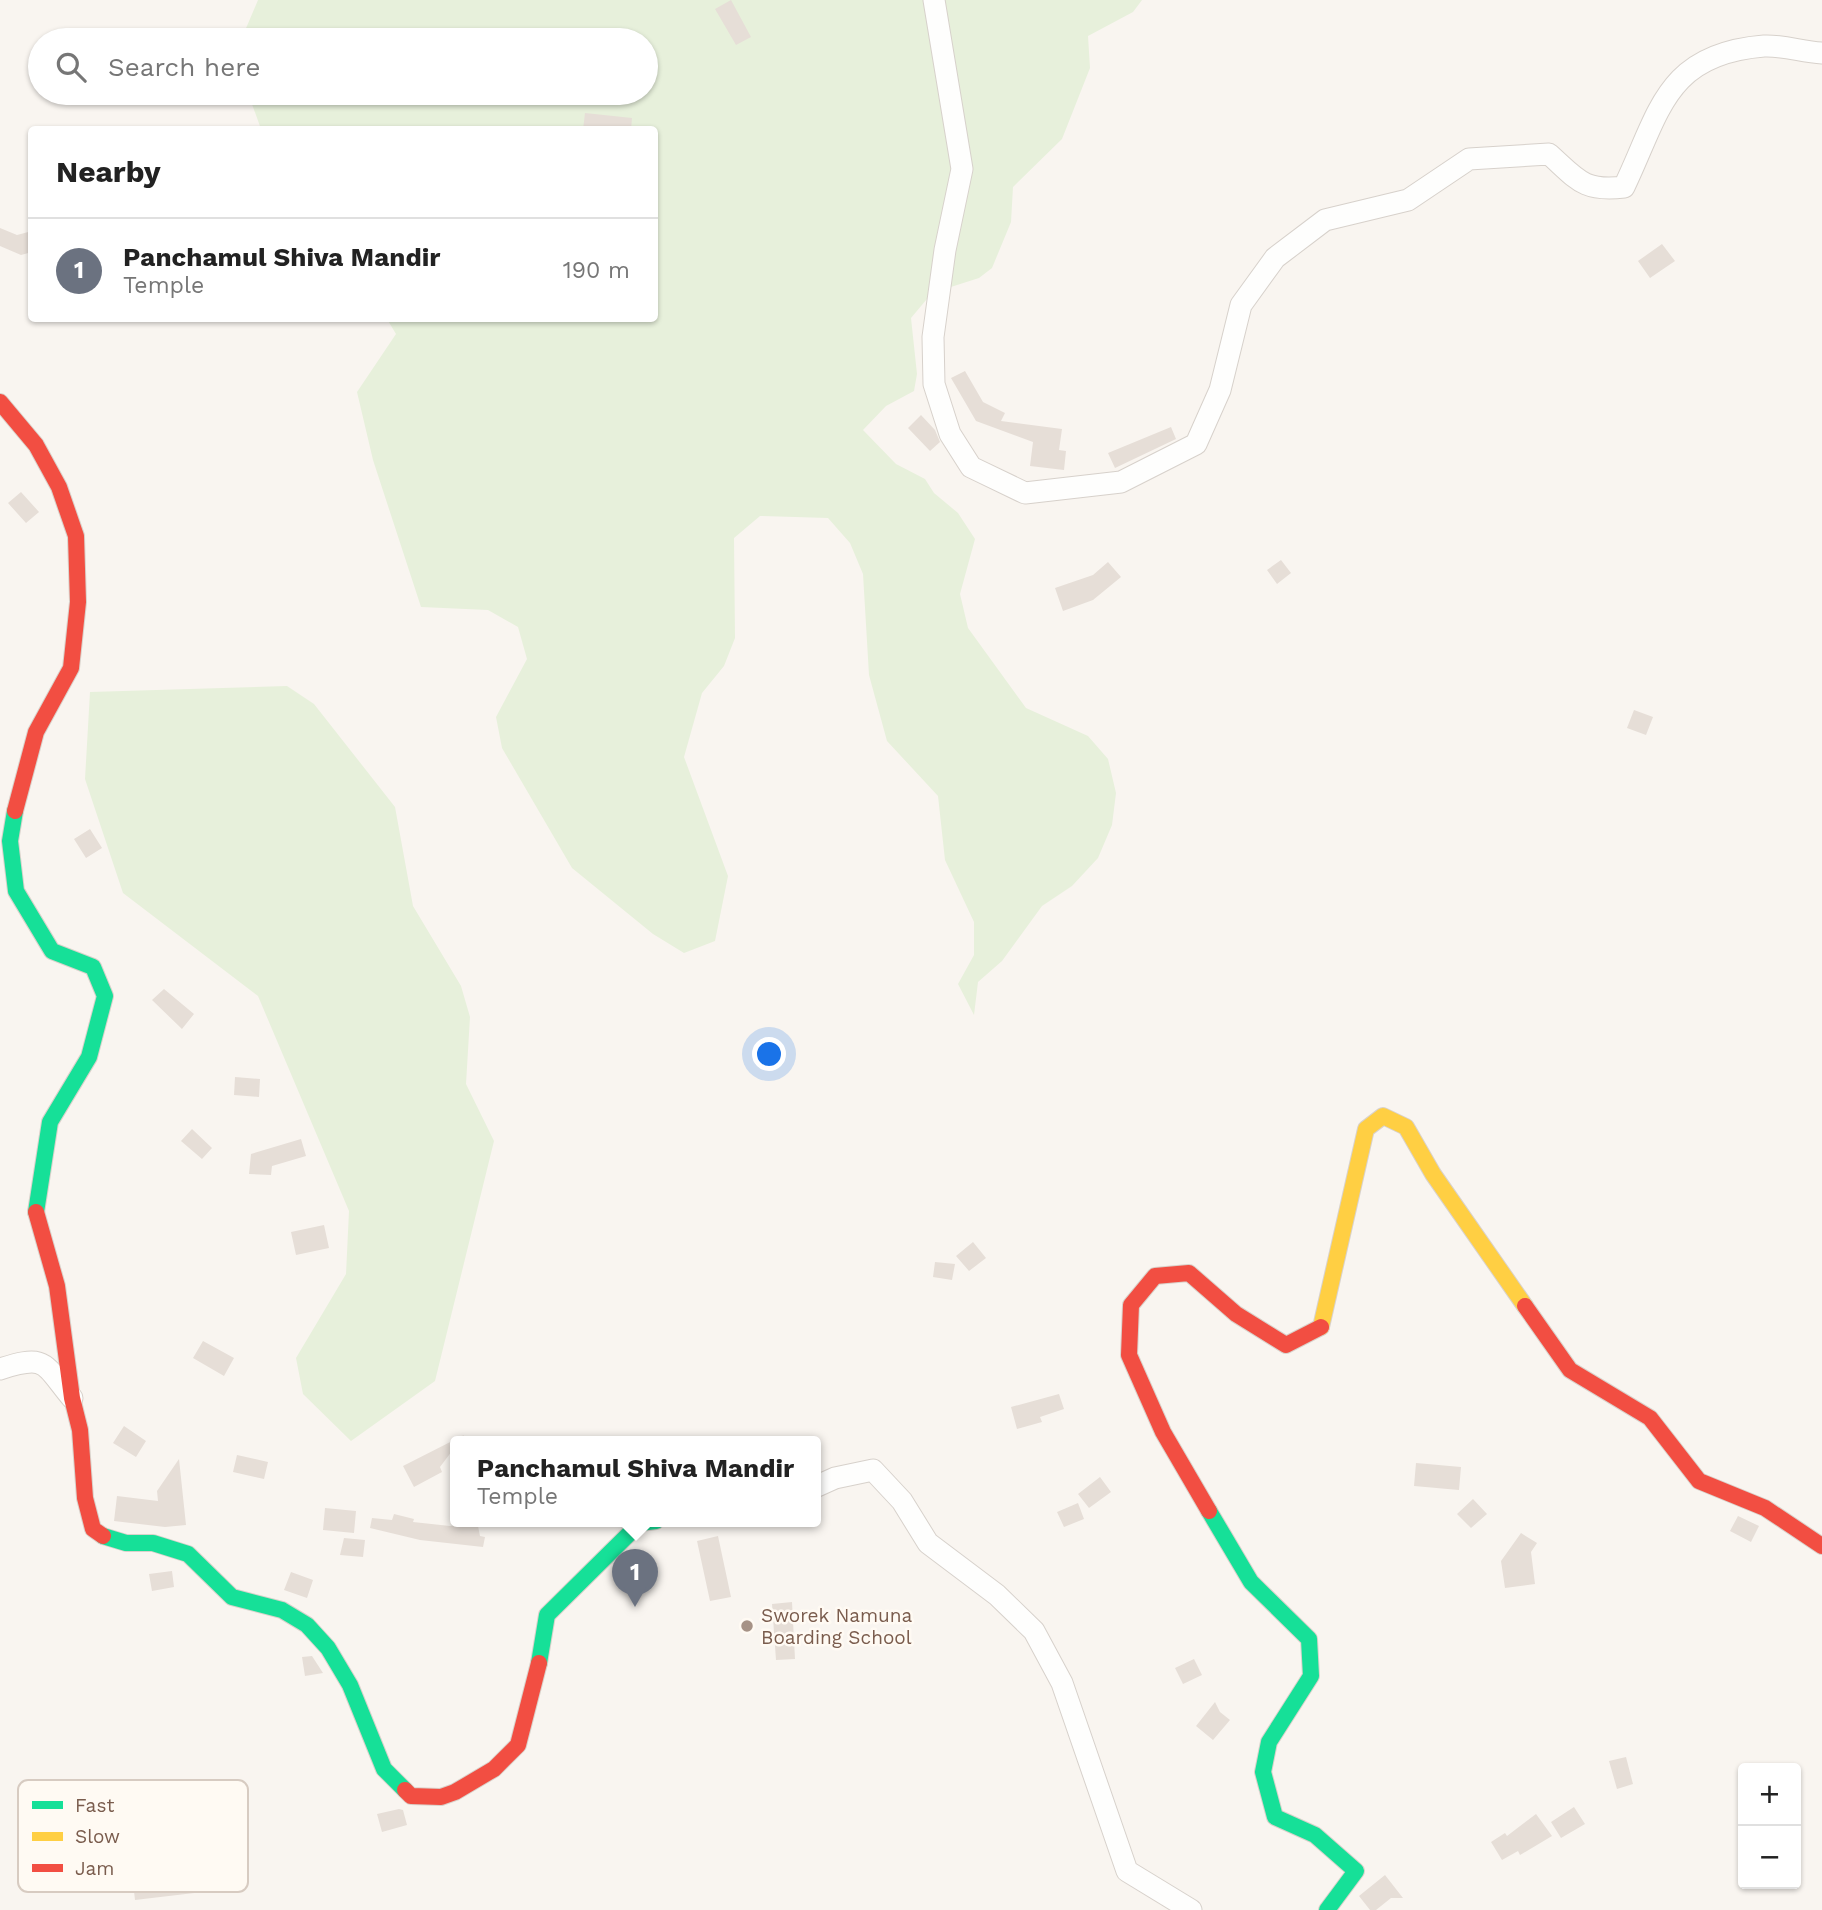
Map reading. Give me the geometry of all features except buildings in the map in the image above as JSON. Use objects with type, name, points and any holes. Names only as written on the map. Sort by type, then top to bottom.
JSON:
[{"type":"street","points":[[934,0],[962,169],[945,250],[933,337],[934,384],[950,434],[971,467],[1026,493],[1121,482],[1195,444],[1220,390],[1241,305],[1275,258],[1325,220],[1408,200],[1469,159],[1549,154],[1581,182],[1599,190],[1624,187],[1667,92],[1689,70],[1727,54],[1765,46],[1822,53]]},
{"type":"street","points":[[0,402],[36,445],[59,487],[76,536],[78,602],[71,668],[36,732],[17,798],[10,841],[16,891],[52,951],[93,967],[105,996],[89,1057],[50,1122],[36,1212],[57,1286],[72,1398],[80,1430],[85,1498],[93,1529],[108,1540],[126,1544],[153,1543],[188,1554],[232,1597],[282,1610],[307,1625],[328,1648],[350,1685],[384,1769],[411,1796],[441,1797],[455,1792],[494,1769],[519,1745],[535,1687],[547,1615],[636,1527]]},
{"type":"street","points":[[1327,1910],[1356,1871],[1315,1835],[1275,1817],[1264,1772],[1269,1742],[1311,1676],[1309,1639],[1251,1582],[1163,1432],[1129,1355],[1131,1306],[1155,1276],[1189,1273],[1236,1314],[1286,1345],[1322,1327],[1347,1203],[1366,1129],[1383,1116],[1406,1127],[1433,1174],[1570,1370],[1650,1418],[1699,1481],[1765,1508],[1822,1546]]},
{"type":"street","points":[[0,1369],[33,1360],[43,1363],[72,1398]]},
{"type":"street","points":[[821,1484],[835,1478],[873,1470],[902,1501],[928,1543],[997,1595],[1034,1631],[1062,1683],[1127,1871],[1191,1910]]},
{"type":"green space","points":[[258,0],[1142,0],[1133,12],[1088,36],[1090,68],[1062,139],[1013,187],[1011,222],[992,268],[979,278],[932,293],[911,318],[917,374],[914,391],[886,406],[863,430],[896,464],[925,479],[934,493],[958,513],[975,539],[960,594],[968,628],[1026,708],[1088,736],[1108,759],[1116,793],[1112,825],[1098,858],[1072,886],[1042,906],[1002,961],[978,982],[974,1015],[958,984],[974,955],[974,922],[945,860],[938,796],[887,741],[869,675],[863,574],[850,543],[828,518],[760,516],[734,538],[735,638],[724,666],[702,693],[684,757],[728,876],[715,941],[684,953],[653,934],[572,868],[502,748],[496,717],[527,659],[518,627],[488,610],[421,607],[373,460],[357,392],[396,334],[389,322],[658,322],[658,126],[260,126],[252,105],[658,105],[658,28],[246,28]]},
{"type":"green space","points":[[287,686],[314,704],[395,807],[413,906],[461,986],[470,1017],[466,1084],[494,1141],[435,1381],[351,1441],[303,1394],[296,1358],[346,1274],[349,1211],[258,996],[123,893],[85,779],[90,692]]},
{"type":"traffic: fast","points":[[15,811],[10,841],[16,891],[52,951],[93,967],[105,996],[89,1057],[50,1122],[36,1212]]},
{"type":"traffic: fast","points":[[1209,1511],[1251,1582],[1309,1639],[1311,1676],[1269,1742],[1263,1772],[1275,1817],[1315,1835],[1356,1871],[1327,1910]]},
{"type":"traffic: fast","points":[[539,1663],[547,1615],[636,1527]]},
{"type":"traffic: fast","points":[[103,1536],[126,1543],[153,1543],[188,1554],[232,1597],[282,1610],[307,1625],[328,1648],[350,1685],[384,1769],[405,1790]]},
{"type":"traffic: slow","points":[[1321,1327],[1366,1129],[1383,1116],[1406,1127],[1433,1174],[1525,1306]]},
{"type":"traffic: jam","points":[[0,402],[36,445],[59,487],[76,536],[78,602],[71,668],[36,732],[15,811]]},
{"type":"traffic: jam","points":[[36,1212],[57,1286],[72,1398],[80,1430],[85,1498],[93,1529],[103,1536]]},
{"type":"traffic: jam","points":[[1209,1511],[1163,1432],[1129,1355],[1131,1305],[1155,1276],[1189,1273],[1236,1314],[1286,1345],[1321,1327]]},
{"type":"traffic: jam","points":[[1525,1306],[1570,1370],[1650,1418],[1699,1481],[1765,1508],[1822,1546]]},
{"type":"traffic: jam","points":[[405,1790],[411,1796],[441,1797],[455,1792],[494,1769],[518,1745],[539,1663]]},
{"type":"place","name":"Panchamul Shiva Mandir","points":[[635,1607]]},
{"type":"place","name":"Sworek Namuna Boarding School","points":[[747,1626]]}]
